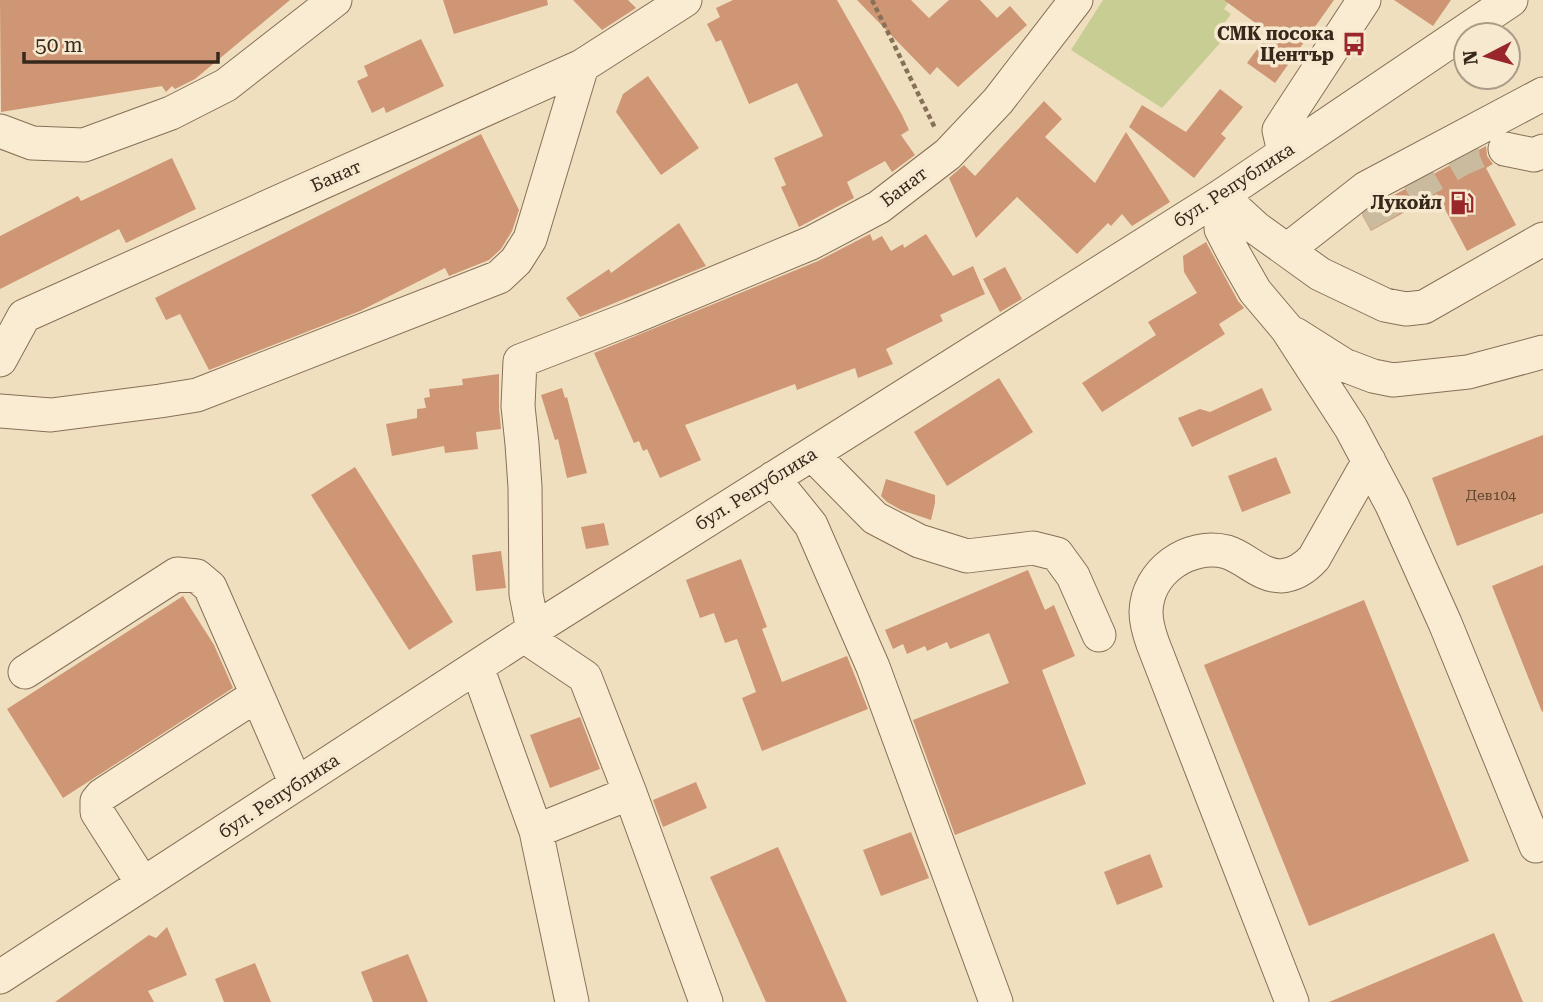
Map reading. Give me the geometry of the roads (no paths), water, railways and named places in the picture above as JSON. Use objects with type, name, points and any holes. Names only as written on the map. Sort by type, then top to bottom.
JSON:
[{"type":"street","points":[[0,131],[32,143],[84,145],[171,113],[226,85],[335,0]]},
{"type":"street","name":"Банат","points":[[0,360],[24,316],[582,66],[685,0]]},
{"type":"street","name":"Банат","points":[[528,633],[525,487],[518,406],[520,361],[811,243],[879,206],[948,154],[998,102],[1076,0]]},
{"type":"street","points":[[1284,152],[1279,130],[1364,0]]},
{"type":"street","name":"бул. Република","points":[[0,977],[528,633],[1221,196],[1511,0]]},
{"type":"street","points":[[0,411],[51,415],[197,395],[499,277],[516,261],[530,239],[582,66]]},
{"type":"street","points":[[1287,250],[1366,188],[1543,94]]},
{"type":"street","points":[[1505,149],[1534,155],[1543,151]]},
{"type":"street","points":[[1221,196],[1256,228],[1320,274],[1385,304],[1406,309],[1424,307],[1543,239]]},
{"type":"street","points":[[1221,196],[1221,229],[1255,290],[1286,329],[1351,428],[1392,505],[1445,623],[1536,846],[1543,843]]},
{"type":"street","points":[[1287,250],[1335,232],[1363,216]]},
{"type":"street","points":[[1286,329],[1345,365],[1373,376],[1393,380],[1468,372],[1543,352]]},
{"type":"street","points":[[812,453],[875,518],[919,541],[967,556],[1033,548],[1058,554],[1073,576],[1099,635]]},
{"type":"street","points":[[1292,1002],[1147,628],[1146,612],[1148,599],[1158,576],[1187,554],[1211,550],[1225,552],[1269,574],[1282,576],[1301,570],[1314,558],[1369,461]]},
{"type":"street","points":[[773,478],[811,525],[873,667],[996,1002]]},
{"type":"street","points":[[25,672],[177,574],[197,576],[210,587],[296,784]]},
{"type":"street","points":[[528,633],[585,677],[706,1002]]},
{"type":"street","points":[[477,667],[536,831],[572,1002]]},
{"type":"street","points":[[143,884],[97,812],[97,801],[102,795],[257,695]]},
{"type":"street","points":[[536,831],[630,793]]},
{"type":"tunnel","points":[[1363,216],[1460,160],[1478,152],[1505,149]]},
{"type":"place","name":"СМК посока Център","points":[[1354,44]]},
{"type":"place","name":"Лукойл","points":[[1462,203]]}]
